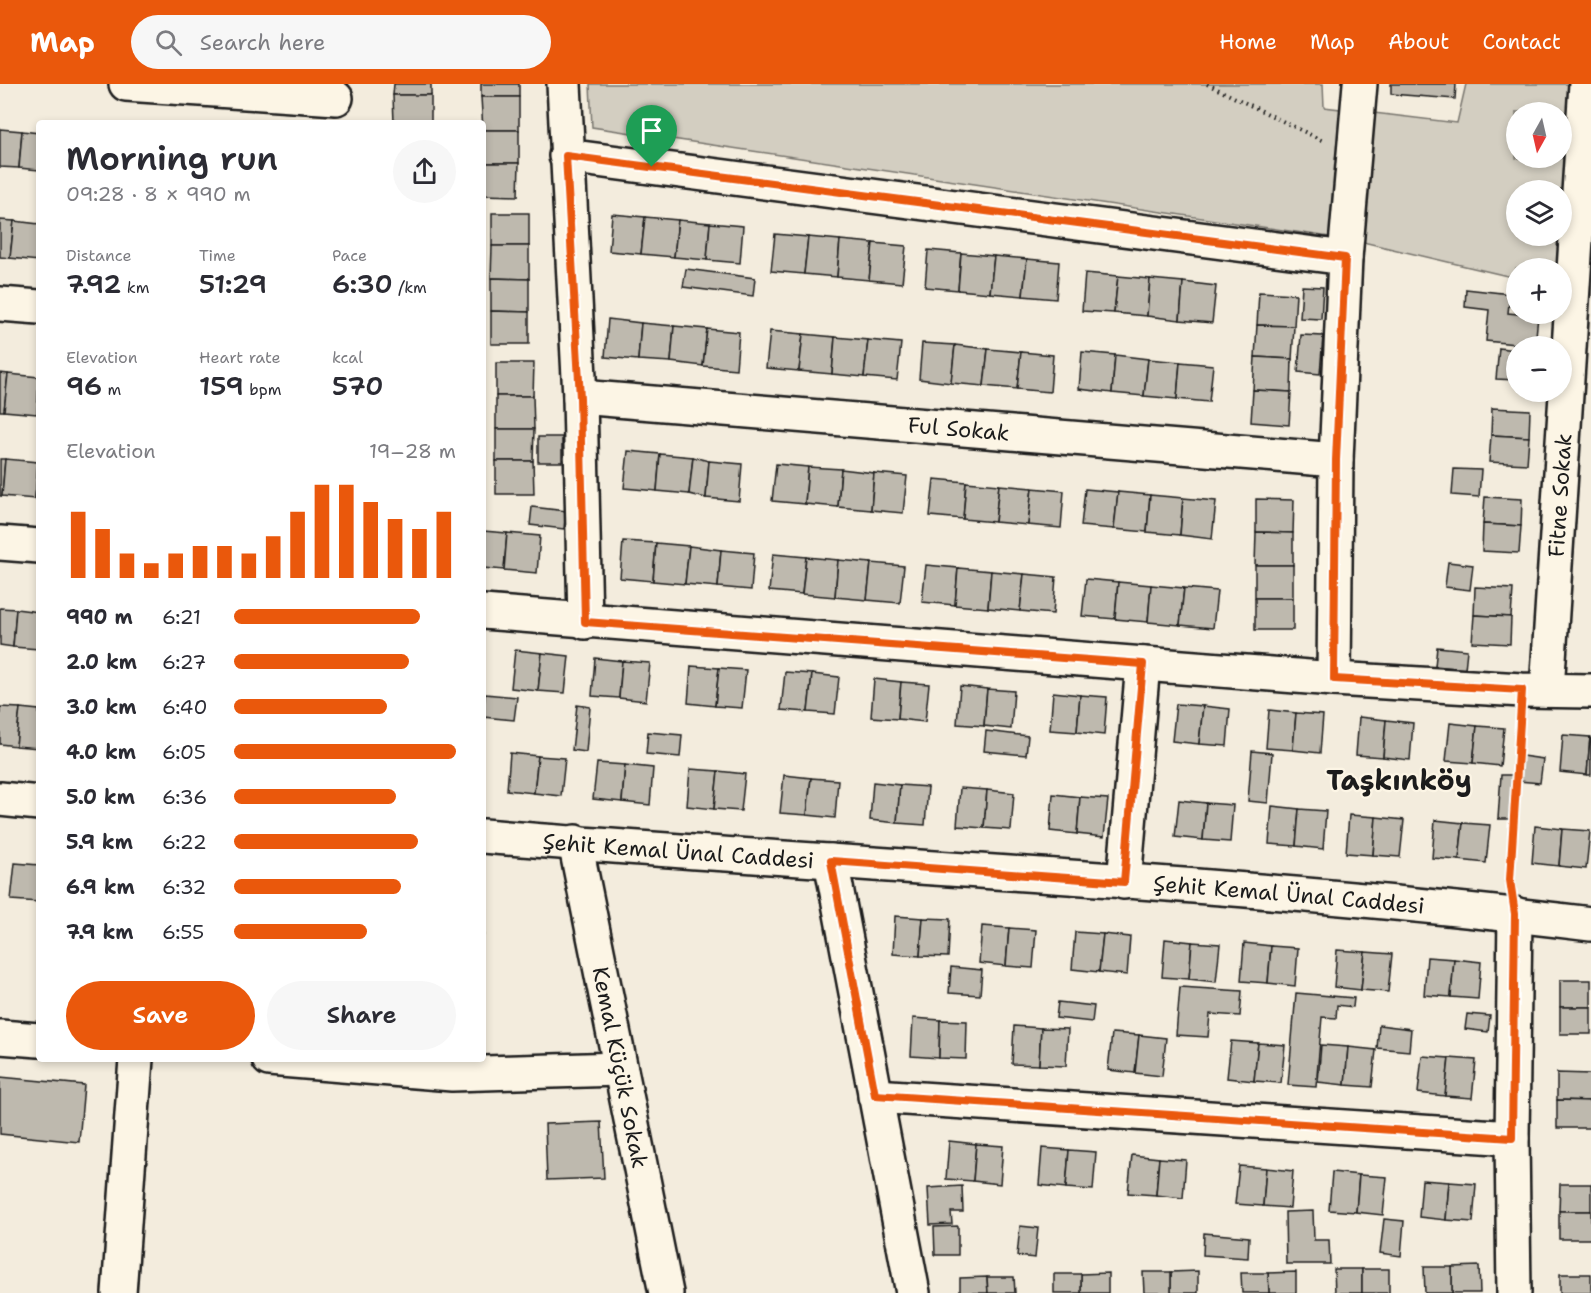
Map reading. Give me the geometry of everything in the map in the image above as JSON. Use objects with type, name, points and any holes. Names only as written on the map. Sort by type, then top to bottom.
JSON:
[{"type":"street","points":[[126,84],[336,102]]},
{"type":"street","points":[[564,84],[580,398],[585,622]]},
{"type":"street","points":[[1334,679],[1336,460],[1345,258],[1360,84]]},
{"type":"street","name":"Fitne Sokak","points":[[1534,690],[1580,325],[1586,84]]},
{"type":"street","points":[[566,156],[1345,258]]},
{"type":"street","points":[[0,304],[36,308]]},
{"type":"street","name":"Ful Sokak","points":[[580,398],[1336,460]]},
{"type":"street","points":[[0,543],[36,546]]},
{"type":"street","points":[[486,612],[585,622],[1334,679],[1591,691]]},
{"type":"street","points":[[1124,882],[1143,664]]},
{"type":"street","points":[[0,799],[36,803]]},
{"type":"street","name":"Şehit Kemal Ünal Caddesi","points":[[486,836],[1124,882],[1515,914],[1591,924]]},
{"type":"street","name":"Kemal Küçük Sokak","points":[[575,842],[666,1293]]},
{"type":"street","points":[[831,861],[913,1293]]},
{"type":"street","points":[[1514,1293],[1512,1138],[1515,914]]},
{"type":"street","points":[[0,1037],[36,1040]]},
{"type":"street","points":[[119,1293],[136,1062]]},
{"type":"street","points":[[306,1062],[452,1074],[620,1069]]},
{"type":"street","points":[[875,1095],[1512,1138]]},
{"type":"path","points":[[1207,84],[1354,156]]},
{"type":"path","points":[[1515,914],[1510,880],[1534,690]]},
{"type":"shaded area","points":[[590,84],[1323,84],[1324,107],[1457,123],[1466,84],[1591,84],[1591,296],[1572,291],[1572,258],[1506,258],[1506,276],[1363,242],[592,127]]},
{"type":"building","points":[[394,84],[431,84],[431,95],[393,95]]},
{"type":"building","points":[[481,84],[519,84],[519,97],[481,97]]},
{"type":"building","points":[[1391,84],[1456,84],[1455,99],[1391,94]]},
{"type":"building","points":[[393,95],[431,95],[431,120],[394,120]]},
{"type":"building","points":[[481,97],[519,97],[519,130],[486,130],[486,120],[482,120]]},
{"type":"building","points":[[0,129],[22,131],[19,168],[0,167]]},
{"type":"building","points":[[486,130],[519,130],[519,163],[486,163]]},
{"type":"building","points":[[22,131],[36,133],[36,170],[19,168]]},
{"type":"building","points":[[486,163],[519,163],[518,196],[486,195]]},
{"type":"building","points":[[492,213],[529,213],[529,246],[492,246]]},
{"type":"building","points":[[612,214],[645,217],[641,254],[609,251]]},
{"type":"building","points":[[645,217],[678,220],[674,257],[641,254]]},
{"type":"building","points":[[0,220],[14,221],[10,258],[0,257]]},
{"type":"building","points":[[678,220],[710,223],[707,260],[674,257]]},
{"type":"building","points":[[14,221],[36,224],[36,261],[10,258]]},
{"type":"building","points":[[710,223],[743,226],[740,263],[707,260]]},
{"type":"building","points":[[775,234],[808,237],[804,274],[771,271]]},
{"type":"building","points":[[808,237],[840,240],[837,277],[804,274]]},
{"type":"building","points":[[840,240],[873,243],[869,280],[837,277]]},
{"type":"building","points":[[873,243],[906,246],[902,283],[869,280]]},
{"type":"building","points":[[492,246],[529,246],[529,279],[491,278]]},
{"type":"building","points":[[928,250],[961,253],[958,290],[925,287]]},
{"type":"building","points":[[961,253],[994,256],[990,293],[958,290]]},
{"type":"building","points":[[994,256],[1027,259],[1023,296],[990,293]]},
{"type":"building","points":[[1027,259],[1059,262],[1056,299],[1023,296]]},
{"type":"building","points":[[686,269],[755,278],[753,296],[683,287]]},
{"type":"building","points":[[1085,273],[1118,276],[1114,313],[1082,311]]},
{"type":"building","points":[[1118,276],[1150,279],[1147,316],[1114,313]]},
{"type":"building","points":[[491,278],[529,279],[529,312],[491,311]]},
{"type":"building","points":[[1150,279],[1183,282],[1180,320],[1147,316]]},
{"type":"building","points":[[1183,282],[1216,286],[1212,323],[1180,320]]},
{"type":"building","points":[[1302,286],[1323,287],[1321,319],[1300,318]]},
{"type":"building","points":[[1466,289],[1506,294],[1506,324],[1537,324],[1536,336],[1506,336],[1506,343],[1486,341],[1489,310],[1465,307]]},
{"type":"building","points":[[1259,292],[1296,294],[1294,326],[1257,325]]},
{"type":"building","points":[[491,311],[529,312],[529,344],[491,344]]},
{"type":"building","points":[[608,319],[641,323],[638,360],[605,357]]},
{"type":"building","points":[[641,323],[674,326],[671,362],[638,360]]},
{"type":"building","points":[[1257,325],[1294,326],[1292,359],[1255,357]]},
{"type":"building","points":[[674,326],[707,329],[703,366],[671,362]]},
{"type":"building","points":[[707,329],[739,332],[736,369],[703,366]]},
{"type":"building","points":[[770,331],[803,334],[799,371],[766,368]]},
{"type":"building","points":[[803,334],[835,337],[832,374],[799,371]]},
{"type":"building","points":[[1301,335],[1323,336],[1320,374],[1298,372]]},
{"type":"building","points":[[835,337],[868,340],[864,377],[832,374]]},
{"type":"building","points":[[868,340],[901,343],[897,380],[864,377]]},
{"type":"building","points":[[922,343],[955,345],[951,383],[919,379]]},
{"type":"building","points":[[955,345],[988,349],[984,386],[951,383]]},
{"type":"building","points":[[1499,348],[1506,349],[1506,380],[1496,379]]},
{"type":"building","points":[[988,349],[1021,352],[1017,389],[984,386]]},
{"type":"building","points":[[1021,352],[1053,355],[1050,392],[1017,389]]},
{"type":"building","points":[[1082,352],[1115,355],[1112,393],[1079,389]]},
{"type":"building","points":[[1115,355],[1148,359],[1144,396],[1112,393]]},
{"type":"building","points":[[1255,357],[1292,359],[1291,392],[1253,390]]},
{"type":"building","points":[[1148,359],[1180,362],[1177,399],[1144,396]]},
{"type":"building","points":[[1180,362],[1213,365],[1209,402],[1177,399]]},
{"type":"building","points":[[496,363],[534,363],[533,396],[496,396]]},
{"type":"building","points":[[0,373],[8,374],[4,411],[0,411]]},
{"type":"building","points":[[8,374],[36,377],[36,414],[4,411]]},
{"type":"building","points":[[1253,390],[1291,392],[1289,425],[1251,422]]},
{"type":"building","points":[[496,396],[533,396],[534,429],[496,429]]},
{"type":"building","points":[[1492,408],[1530,410],[1529,437],[1491,435]]},
{"type":"building","points":[[496,429],[534,429],[533,461],[496,461]]},
{"type":"building","points":[[1491,435],[1529,437],[1527,464],[1489,462]]},
{"type":"building","points":[[538,437],[562,437],[562,462],[538,462]]},
{"type":"building","points":[[628,451],[660,454],[657,491],[624,488]]},
{"type":"building","points":[[660,454],[693,457],[689,494],[657,491]]},
{"type":"building","points":[[693,457],[709,461],[706,498],[689,494]]},
{"type":"building","points":[[0,459],[5,459],[2,496],[0,496]]},
{"type":"building","points":[[5,459],[36,462],[35,499],[2,496]]},
{"type":"building","points":[[496,461],[533,461],[534,494],[496,494]]},
{"type":"building","points":[[709,461],[742,464],[739,501],[706,498]]},
{"type":"building","points":[[776,464],[808,467],[805,504],[772,501]]},
{"type":"building","points":[[808,467],[841,469],[838,507],[805,504]]},
{"type":"building","points":[[841,469],[874,473],[871,510],[838,507]]},
{"type":"building","points":[[1454,469],[1481,470],[1479,497],[1452,495]]},
{"type":"building","points":[[874,473],[907,476],[903,513],[871,510]]},
{"type":"building","points":[[934,479],[966,482],[963,519],[930,516]]},
{"type":"building","points":[[966,482],[999,485],[995,522],[963,519]]},
{"type":"building","points":[[999,485],[1032,488],[1028,525],[995,522]]},
{"type":"building","points":[[1032,488],[1064,491],[1061,528],[1028,525]]},
{"type":"building","points":[[1085,489],[1118,492],[1114,529],[1081,526]]},
{"type":"building","points":[[1118,492],[1150,495],[1147,532],[1114,529]]},
{"type":"building","points":[[1150,495],[1183,498],[1180,535],[1147,532]]},
{"type":"building","points":[[1485,497],[1522,499],[1521,526],[1483,524]]},
{"type":"building","points":[[1183,498],[1216,501],[1212,539],[1180,535]]},
{"type":"building","points":[[1256,499],[1294,500],[1293,533],[1256,532]]},
{"type":"building","points":[[532,507],[566,511],[564,529],[530,525]]},
{"type":"building","points":[[1483,524],[1521,526],[1519,553],[1482,551]]},
{"type":"building","points":[[486,531],[507,533],[504,570],[486,568]]},
{"type":"building","points":[[1256,532],[1293,533],[1293,565],[1255,565]]},
{"type":"building","points":[[507,533],[540,536],[537,573],[504,570]]},
{"type":"building","points":[[623,541],[656,543],[653,581],[620,578]]},
{"type":"building","points":[[656,543],[689,546],[685,584],[653,581]]},
{"type":"building","points":[[689,546],[721,550],[718,587],[685,584]]},
{"type":"building","points":[[721,550],[754,553],[751,590],[718,587]]},
{"type":"building","points":[[773,554],[806,557],[802,594],[769,591]]},
{"type":"building","points":[[806,557],[838,560],[835,597],[802,594]]},
{"type":"building","points":[[838,560],[871,563],[867,600],[835,597]]},
{"type":"building","points":[[1448,562],[1473,565],[1470,590],[1445,587]]},
{"type":"building","points":[[871,563],[904,566],[900,603],[867,600]]},
{"type":"building","points":[[926,565],[958,568],[955,605],[922,602]]},
{"type":"building","points":[[1255,565],[1293,565],[1293,598],[1255,598]]},
{"type":"building","points":[[958,568],[991,571],[988,608],[955,605]]},
{"type":"building","points":[[991,571],[1024,574],[1020,611],[988,608]]},
{"type":"building","points":[[1024,574],[1056,577],[1053,614],[1020,611]]},
{"type":"building","points":[[1086,579],[1118,582],[1115,619],[1082,616]]},
{"type":"building","points":[[1118,582],[1151,585],[1148,622],[1115,619]]},
{"type":"building","points":[[1151,585],[1184,588],[1180,625],[1148,622]]},
{"type":"building","points":[[1475,587],[1513,589],[1511,617],[1474,615]]},
{"type":"building","points":[[1184,588],[1217,591],[1213,628],[1180,625]]},
{"type":"building","points":[[1255,598],[1293,598],[1293,630],[1255,630]]},
{"type":"building","points":[[0,608],[16,609],[13,647],[0,645]]},
{"type":"building","points":[[16,609],[36,612],[36,649],[13,647]]},
{"type":"building","points":[[1474,615],[1511,617],[1510,644],[1472,642]]},
{"type":"building","points":[[1437,647],[1467,650],[1465,669],[1435,666]]},
{"type":"building","points":[[515,650],[542,653],[538,691],[511,688]]},
{"type":"building","points":[[542,653],[569,656],[565,693],[538,691]]},
{"type":"building","points":[[595,658],[622,661],[619,698],[592,696]]},
{"type":"building","points":[[622,661],[650,663],[646,701],[619,698]]},
{"type":"building","points":[[691,666],[719,668],[715,706],[688,703]]},
{"type":"building","points":[[719,668],[746,670],[742,708],[715,706]]},
{"type":"building","points":[[785,672],[812,674],[808,712],[781,710]]},
{"type":"building","points":[[812,674],[839,677],[835,714],[808,712]]},
{"type":"building","points":[[874,679],[901,682],[898,719],[871,717]]},
{"type":"building","points":[[901,682],[929,684],[925,722],[898,719]]},
{"type":"building","points":[[960,686],[987,689],[984,726],[957,724]]},
{"type":"building","points":[[987,689],[1014,691],[1011,729],[984,726]]},
{"type":"building","points":[[1053,692],[1080,695],[1077,732],[1050,730]]},
{"type":"building","points":[[486,694],[517,697],[514,720],[486,717]]},
{"type":"building","points":[[1080,695],[1107,697],[1104,735],[1077,732]]},
{"type":"building","points":[[1176,704],[1203,706],[1199,744],[1172,741]]},
{"type":"building","points":[[577,705],[590,707],[586,752],[572,750]]},
{"type":"building","points":[[1203,706],[1230,709],[1227,746],[1199,744]]},
{"type":"building","points":[[0,707],[20,708],[16,746],[0,744]]},
{"type":"building","points":[[20,708],[36,710],[36,748],[16,746]]},
{"type":"building","points":[[1269,710],[1296,713],[1293,750],[1266,748]]},
{"type":"building","points":[[1296,713],[1323,715],[1320,753],[1293,750]]},
{"type":"building","points":[[1359,717],[1386,720],[1383,757],[1356,755]]},
{"type":"building","points":[[1386,720],[1413,723],[1410,760],[1383,757]]},
{"type":"building","points":[[1450,723],[1477,726],[1473,763],[1446,761]]},
{"type":"building","points":[[1477,726],[1504,728],[1500,766],[1473,763]]},
{"type":"building","points":[[986,731],[1028,736],[1026,755],[984,751]]},
{"type":"building","points":[[648,732],[682,735],[680,757],[646,754]]},
{"type":"building","points":[[1563,735],[1590,737],[1587,775],[1560,772]]},
{"type":"building","points":[[1590,737],[1591,775],[1587,775]]},
{"type":"building","points":[[1252,751],[1272,753],[1268,803],[1248,801]]},
{"type":"building","points":[[510,753],[538,756],[534,793],[507,790]]},
{"type":"building","points":[[538,756],[565,758],[561,796],[534,793]]},
{"type":"building","points":[[1522,756],[1543,759],[1540,783],[1519,781]]},
{"type":"building","points":[[597,763],[625,765],[622,802],[593,799]]},
{"type":"building","points":[[625,765],[653,768],[650,805],[622,802]]},
{"type":"building","points":[[690,769],[718,771],[714,809],[687,806]]},
{"type":"building","points":[[718,771],[745,774],[741,811],[714,809]]},
{"type":"building","points":[[784,775],[811,778],[807,815],[780,813]]},
{"type":"building","points":[[1501,775],[1514,775],[1511,819],[1498,819]]},
{"type":"building","points":[[811,778],[838,780],[835,818],[807,815]]},
{"type":"building","points":[[873,782],[900,785],[897,823],[870,820]]},
{"type":"building","points":[[900,785],[928,787],[925,825],[897,823]]},
{"type":"building","points":[[960,788],[987,790],[984,828],[957,826]]},
{"type":"building","points":[[987,790],[1014,793],[1011,830],[984,828]]},
{"type":"building","points":[[1053,794],[1080,797],[1077,834],[1050,831]]},
{"type":"building","points":[[1080,797],[1108,799],[1104,837],[1077,834]]},
{"type":"building","points":[[1179,800],[1206,803],[1203,840],[1175,837]]},
{"type":"building","points":[[1206,803],[1233,805],[1230,842],[1203,840]]},
{"type":"building","points":[[1272,806],[1299,809],[1296,846],[1269,844]]},
{"type":"building","points":[[1299,809],[1326,811],[1323,849],[1296,846]]},
{"type":"building","points":[[1349,815],[1376,817],[1373,855],[1346,853]]},
{"type":"building","points":[[1376,817],[1404,820],[1400,857],[1373,855]]},
{"type":"building","points":[[1435,820],[1463,823],[1459,860],[1432,858]]},
{"type":"building","points":[[1463,823],[1490,825],[1486,863],[1459,860]]},
{"type":"building","points":[[1535,826],[1562,829],[1559,866],[1532,863]]},
{"type":"building","points":[[1562,829],[1590,831],[1586,869],[1559,866]]},
{"type":"building","points":[[15,863],[36,865],[36,902],[11,900]]},
{"type":"building","points":[[895,916],[923,918],[920,956],[893,954]]},
{"type":"building","points":[[923,918],[950,919],[948,957],[920,956]]},
{"type":"building","points":[[982,926],[1009,928],[1006,966],[979,963]]},
{"type":"building","points":[[1009,928],[1036,930],[1033,968],[1006,966]]},
{"type":"building","points":[[1075,932],[1103,934],[1099,972],[1072,969]]},
{"type":"building","points":[[1103,934],[1130,937],[1127,975],[1099,972]]},
{"type":"building","points":[[1165,939],[1192,942],[1189,979],[1162,977]]},
{"type":"building","points":[[1192,942],[1220,944],[1216,982],[1189,979]]},
{"type":"building","points":[[1244,943],[1271,946],[1268,983],[1241,981]]},
{"type":"building","points":[[1271,946],[1298,948],[1295,986],[1268,983]]},
{"type":"building","points":[[1337,950],[1365,952],[1361,990],[1334,987]]},
{"type":"building","points":[[1365,952],[1392,954],[1388,992],[1361,990]]},
{"type":"building","points":[[1427,957],[1454,959],[1451,997],[1424,995]]},
{"type":"building","points":[[1454,959],[1481,962],[1478,999],[1451,997]]},
{"type":"building","points":[[951,967],[982,970],[980,995],[949,993]]},
{"type":"building","points":[[1560,980],[1591,980],[1591,1007],[1560,1007]]},
{"type":"building","points":[[1180,987],[1242,991],[1240,1016],[1210,1014],[1208,1037],[1176,1035]]},
{"type":"building","points":[[1296,993],[1354,998],[1353,1007],[1337,1005],[1336,1018],[1322,1017],[1316,1087],[1288,1085]]},
{"type":"building","points":[[1058,1002],[1094,1006],[1092,1022],[1056,1018]]},
{"type":"building","points":[[1560,1007],[1591,1007],[1591,1034],[1560,1034]]},
{"type":"building","points":[[1467,1014],[1490,1016],[1488,1032],[1465,1029]]},
{"type":"building","points":[[913,1018],[940,1020],[939,1058],[911,1056]]},
{"type":"building","points":[[940,1020],[967,1021],[966,1059],[939,1058]]},
{"type":"building","points":[[1379,1025],[1411,1029],[1409,1051],[1377,1048]]},
{"type":"building","points":[[1014,1026],[1041,1028],[1039,1065],[1012,1064]]},
{"type":"building","points":[[1041,1028],[1068,1029],[1066,1066],[1039,1065]]},
{"type":"building","points":[[1112,1033],[1139,1035],[1135,1073],[1108,1070]]},
{"type":"building","points":[[1139,1035],[1166,1038],[1162,1076],[1135,1073]]},
{"type":"building","points":[[1231,1041],[1258,1043],[1254,1081],[1227,1078]]},
{"type":"building","points":[[1258,1043],[1285,1045],[1281,1083],[1254,1081]]},
{"type":"building","points":[[1321,1045],[1348,1047],[1345,1085],[1318,1082]]},
{"type":"building","points":[[1348,1047],[1376,1050],[1372,1087],[1345,1085]]},
{"type":"building","points":[[1422,1056],[1449,1058],[1445,1096],[1418,1093]]},
{"type":"building","points":[[1449,1058],[1476,1060],[1472,1098],[1445,1096]]},
{"type":"building","points":[[1557,1073],[1591,1074],[1591,1101],[1557,1100]]},
{"type":"building","points":[[0,1077],[84,1085],[79,1142],[0,1134]]},
{"type":"building","points":[[1557,1100],[1591,1101],[1591,1128],[1557,1128]]},
{"type":"building","points":[[601,1122],[604,1178],[547,1180],[545,1124]]},
{"type":"building","points":[[949,1141],[976,1144],[973,1181],[946,1179]]},
{"type":"building","points":[[976,1144],[1003,1146],[1000,1184],[973,1181]]},
{"type":"building","points":[[1042,1148],[1069,1150],[1066,1188],[1039,1185]]},
{"type":"building","points":[[1069,1150],[1096,1152],[1093,1190],[1066,1188]]},
{"type":"building","points":[[1132,1155],[1159,1158],[1156,1195],[1128,1193]]},
{"type":"building","points":[[1159,1158],[1186,1160],[1183,1198],[1156,1195]]},
{"type":"building","points":[[1239,1166],[1266,1168],[1263,1206],[1235,1204]]},
{"type":"building","points":[[1266,1168],[1293,1171],[1290,1208],[1263,1206]]},
{"type":"building","points":[[1332,1172],[1359,1175],[1356,1212],[1329,1210]]},
{"type":"building","points":[[1359,1175],[1387,1177],[1383,1215],[1356,1212]]},
{"type":"building","points":[[1422,1180],[1449,1182],[1446,1220],[1419,1217]]},
{"type":"building","points":[[1449,1182],[1476,1184],[1473,1222],[1446,1220]]},
{"type":"building","points":[[1560,1184],[1591,1184],[1591,1211],[1559,1211]]},
{"type":"building","points":[[962,1186],[963,1212],[951,1212],[952,1224],[930,1225],[928,1188]]},
{"type":"building","points":[[1313,1211],[1314,1240],[1329,1240],[1330,1264],[1286,1264],[1285,1212]]},
{"type":"building","points":[[1559,1211],[1591,1211],[1591,1239],[1559,1239]]},
{"type":"building","points":[[1384,1219],[1404,1221],[1401,1256],[1380,1253]]},
{"type":"building","points":[[958,1226],[958,1255],[935,1255],[934,1227]]},
{"type":"building","points":[[1020,1226],[1038,1228],[1035,1258],[1017,1256]]},
{"type":"building","points":[[1204,1233],[1249,1237],[1248,1258],[1203,1255]]},
{"type":"building","points":[[1479,1266],[1480,1293],[1452,1293],[1452,1267]]},
{"type":"building","points":[[1424,1267],[1452,1267],[1452,1293],[1425,1293]]},
{"type":"building","points":[[1334,1269],[1362,1269],[1362,1293],[1335,1293]]},
{"type":"building","points":[[1362,1269],[1389,1269],[1389,1293],[1362,1293]]},
{"type":"building","points":[[1198,1271],[1198,1293],[1171,1293],[1171,1272]]},
{"type":"building","points":[[1143,1272],[1171,1272],[1171,1293],[1144,1293]]},
{"type":"building","points":[[1296,1272],[1296,1293],[1269,1293],[1268,1273]]},
{"type":"building","points":[[1108,1273],[1108,1293],[1081,1293],[1081,1274]]},
{"type":"building","points":[[1241,1273],[1268,1273],[1269,1293],[1242,1293]]},
{"type":"building","points":[[1054,1274],[1081,1274],[1081,1293],[1054,1293]]},
{"type":"building","points":[[1560,1274],[1591,1274],[1591,1293],[1560,1293]]},
{"type":"building","points":[[987,1277],[988,1293],[960,1293],[960,1278]]},
{"type":"building","points":[[987,1277],[1014,1277],[1015,1293],[988,1293]]},
{"type":"district","name":"Taşkınköy","points":[[1399,780]]},
{"type":"route","points":[[566,156],[652,167],[1345,258],[1336,460],[1334,679],[1522,690],[1510,880],[1515,914],[1512,1138],[875,1095],[831,861],[1124,882],[1143,664],[585,622],[580,398],[566,156]]}]
